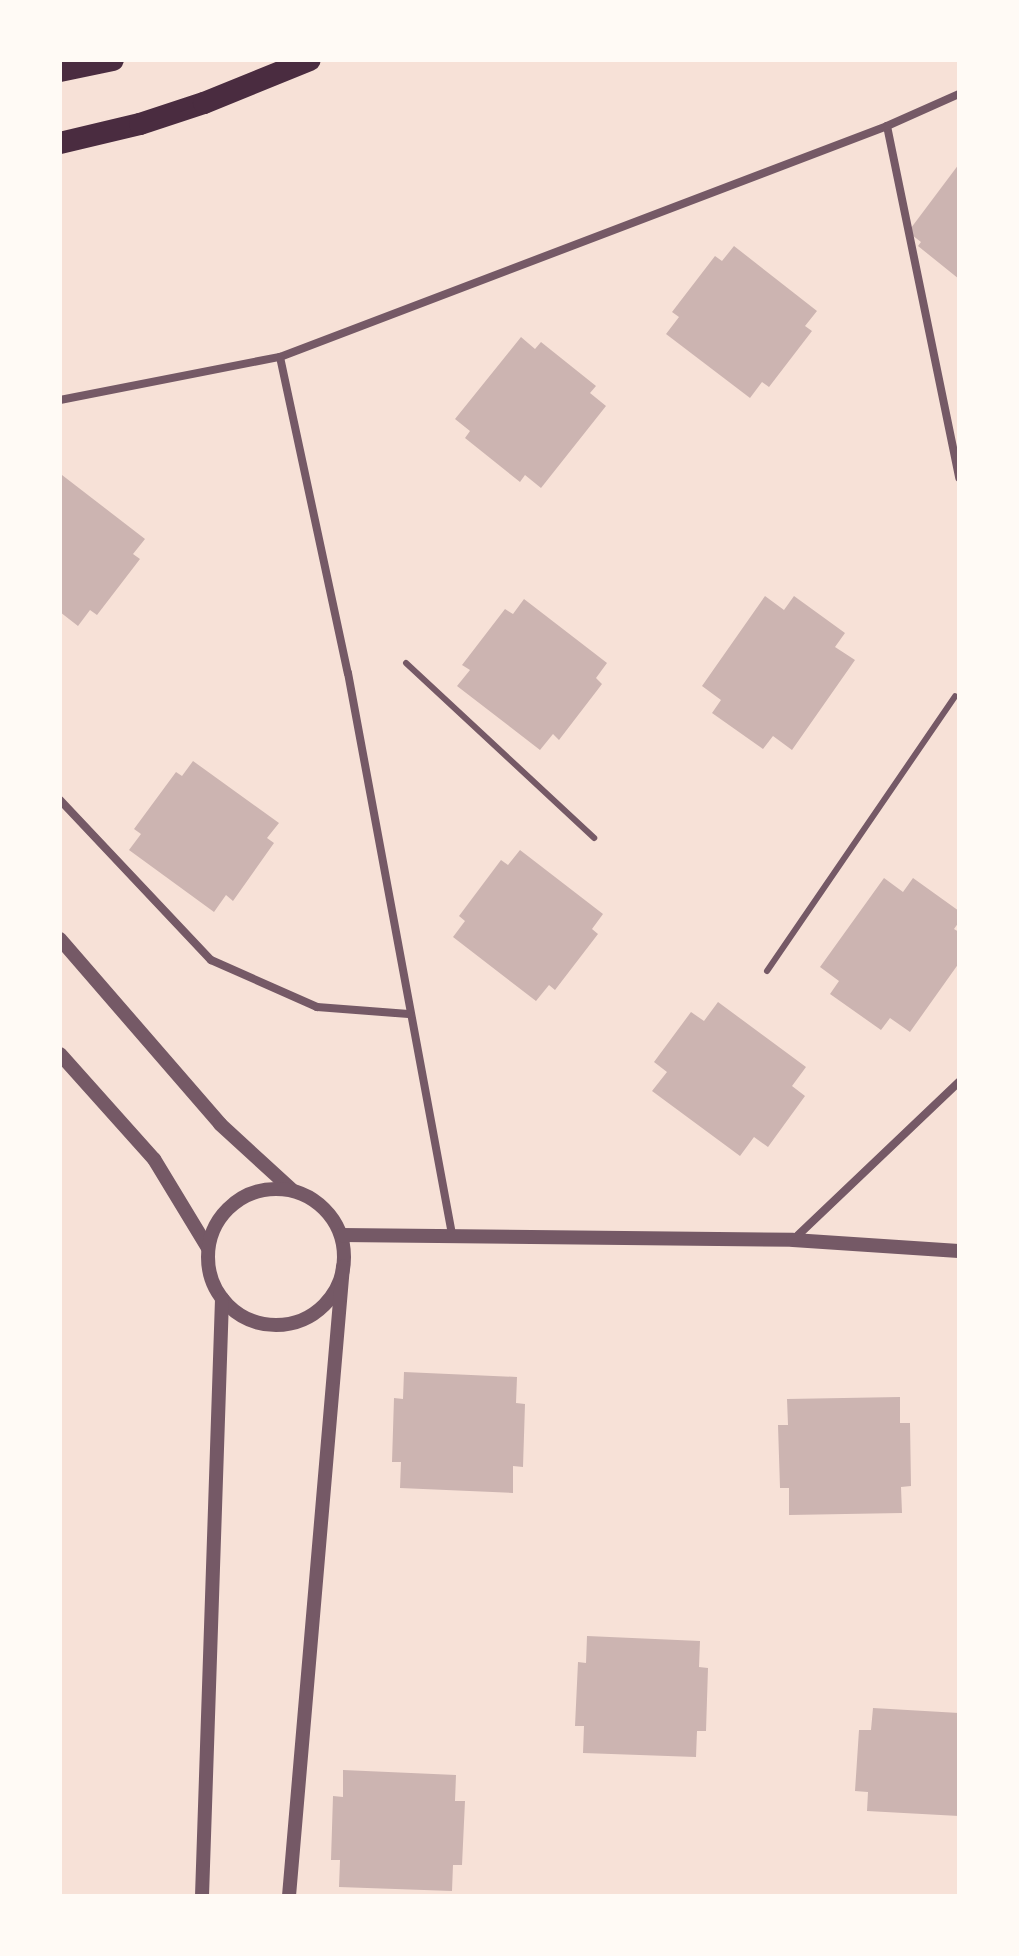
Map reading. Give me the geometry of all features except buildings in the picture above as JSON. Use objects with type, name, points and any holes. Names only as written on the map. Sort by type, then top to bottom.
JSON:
[{"type":"highway","points":[[60,71],[113,60]]},
{"type":"highway","points":[[60,143],[140,124],[204,103],[310,60]]},
{"type":"street","points":[[60,400],[280,357],[887,126],[959,94]]},
{"type":"street","points":[[887,126],[959,478]]},
{"type":"street","points":[[280,357],[348,673],[452,1234]]},
{"type":"street","points":[[60,800],[211,960],[317,1007],[409,1014]]},
{"type":"street","points":[[60,939],[220,1124],[292,1190],[322,1208],[341,1235],[343,1266],[289,1896]]},
{"type":"street","points":[[60,1054],[154,1159],[208,1248]]},
{"type":"street","points":[[793,1240],[959,1082]]},
{"type":"street","points":[[292,1190],[270,1189],[248,1195],[229,1208],[215,1226],[208,1248],[211,1275],[222,1298],[239,1314],[260,1323],[294,1322],[323,1306],[337,1288],[343,1266]]},
{"type":"street","points":[[341,1235],[793,1240],[959,1251]]},
{"type":"street","points":[[202,1896],[222,1298]]},
{"type":"lane","points":[[406,663],[594,838]]},
{"type":"lane","points":[[767,971],[955,696]]}]
